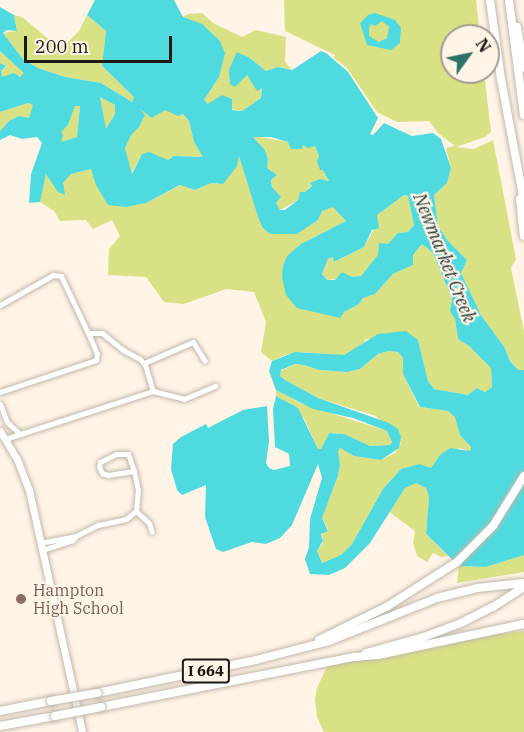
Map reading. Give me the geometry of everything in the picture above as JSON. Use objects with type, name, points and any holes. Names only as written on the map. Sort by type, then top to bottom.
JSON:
[{"type":"highway","points":[[490,0],[501,79],[524,202]]},
{"type":"highway","points":[[511,0],[524,67]]},
{"type":"highway","points":[[511,0],[524,115]]},
{"type":"highway","points":[[517,170],[524,236]]},
{"type":"highway","points":[[312,644],[388,606],[441,573],[485,535],[510,503],[524,476]]},
{"type":"highway","points":[[312,644],[329,641],[437,598],[477,588],[524,583]]},
{"type":"highway","points":[[354,657],[421,638],[461,623],[524,588]]},
{"type":"highway","points":[[354,657],[378,655],[524,624]]},
{"type":"highway","name":"I 664","points":[[0,711],[256,660],[312,644]]},
{"type":"highway","name":"I 664","points":[[0,726],[354,657]]},
{"type":"main road","points":[[0,431],[25,480],[82,732]]},
{"type":"street","points":[[0,305],[59,274],[63,278],[97,354],[96,360],[0,392]]},
{"type":"street","points":[[88,333],[102,333],[144,363],[153,391]]},
{"type":"street","points":[[144,363],[193,342],[205,361]]},
{"type":"street","points":[[5,439],[153,391],[184,399],[216,386]]},
{"type":"street","points":[[0,404],[7,422],[20,434]]},
{"type":"street","points":[[41,547],[73,540],[76,536],[98,525],[126,519],[136,511],[138,490],[134,471],[128,454],[122,452],[103,459],[99,468],[102,473],[108,475],[134,471]]},
{"type":"street","points":[[136,511],[149,523],[152,532]]},
{"type":"green space","points":[[284,0],[476,0],[479,24],[440,24],[440,84],[485,84],[491,132],[485,137],[456,147],[474,149],[493,140],[516,259],[511,268],[524,332],[524,370],[518,370],[510,360],[505,348],[481,315],[461,273],[467,260],[447,240],[438,225],[434,195],[447,183],[451,168],[446,148],[455,146],[439,134],[429,121],[397,122],[377,112],[347,68],[334,58],[335,55],[285,31]]},
{"type":"green space","points":[[202,13],[213,23],[242,37],[256,30],[286,37],[285,62],[292,70],[278,67],[266,71],[250,58],[247,75],[262,87],[261,98],[242,111],[208,104],[204,100],[219,77],[183,17],[188,14]]},
{"type":"green space","points":[[14,15],[22,17],[58,47],[67,43],[79,31],[87,15],[106,31],[102,66],[134,97],[132,102],[101,83],[65,77],[38,68],[23,59],[3,33],[17,31]]},
{"type":"green space","points":[[0,51],[25,73],[23,76],[2,77],[1,71],[6,67],[0,63]]},
{"type":"green space","points":[[100,97],[115,105],[115,114],[105,131]]},
{"type":"green space","points":[[28,103],[34,104],[29,118],[9,121],[0,131],[0,112]]},
{"type":"green space","points":[[75,105],[80,106],[77,137],[60,143],[63,135],[60,132],[68,125]]},
{"type":"green space","points":[[165,109],[178,116],[183,114],[189,121],[194,142],[204,157],[174,156],[168,160],[142,154],[131,174],[125,148],[130,135],[139,127],[139,110]]},
{"type":"green space","points":[[252,136],[315,146],[329,180],[311,183],[312,185],[298,200],[280,210],[276,206],[271,179],[277,175],[266,168],[268,159],[265,150]]},
{"type":"green space","points":[[239,155],[262,227],[270,234],[297,234],[318,220],[322,211],[333,206],[346,221],[301,244],[344,312],[359,304],[363,298],[375,294],[393,274],[413,265],[413,255],[422,244],[433,253],[452,299],[450,311],[455,319],[458,339],[469,346],[491,368],[492,387],[485,392],[477,388],[468,395],[434,389],[428,381],[418,340],[366,339],[361,346],[344,355],[332,356],[305,352],[285,355],[272,361],[261,352],[266,322],[254,292],[226,289],[184,304],[164,302],[146,277],[108,275],[109,249],[120,236],[112,220],[93,229],[86,220],[60,221],[54,211],[40,202],[46,173],[63,182],[71,174],[91,169],[146,203],[181,185],[195,190],[211,183],[223,184]]},
{"type":"green space","points":[[404,195],[408,196],[414,225],[408,232],[398,233],[361,276],[327,280],[322,275],[328,259],[333,257],[335,262],[364,247],[377,224],[377,215]]},
{"type":"green space","points":[[388,351],[398,352],[403,358],[403,374],[419,407],[448,411],[456,417],[460,435],[471,447],[470,452],[460,448],[440,455],[431,468],[401,469],[383,489],[352,544],[341,555],[322,563],[317,551],[323,543],[322,534],[328,529],[322,518],[338,476],[340,465],[337,451],[340,448],[354,456],[381,460],[395,453],[401,443],[376,416],[318,398],[285,380],[280,376],[281,371],[295,364],[319,370],[346,372],[360,369],[378,354]]},
{"type":"green space","points":[[276,390],[302,404],[387,431],[392,441],[390,445],[370,446],[337,433],[329,433],[321,449],[318,449],[304,418],[289,403],[276,396]]},
{"type":"green space","points":[[416,482],[426,488],[429,497],[426,534],[448,556],[441,557],[433,553],[427,562],[417,556],[413,543],[415,531],[388,511],[405,488]]},
{"type":"green space","points":[[524,555],[524,572],[457,583],[459,566],[486,567]]},
{"type":"green space","points":[[524,631],[524,732],[324,732],[317,717],[315,699],[317,688],[332,656]]},
{"type":"water","name":"Newmarket Creek","points":[[95,0],[174,0],[183,17],[202,24],[220,41],[225,53],[219,77],[204,100],[208,104],[222,95],[232,99],[232,110],[242,111],[261,98],[262,88],[257,91],[247,75],[235,87],[230,84],[229,70],[237,52],[250,58],[266,71],[278,67],[292,70],[321,51],[348,72],[378,118],[370,134],[373,135],[384,123],[412,136],[433,133],[441,139],[451,168],[447,183],[434,195],[438,225],[447,240],[467,260],[461,273],[481,315],[505,348],[510,361],[518,370],[524,370],[524,555],[486,567],[459,566],[426,534],[429,497],[426,488],[416,483],[405,488],[370,543],[345,568],[329,575],[310,574],[305,559],[309,547],[310,519],[322,478],[318,464],[292,525],[280,538],[266,544],[252,542],[223,552],[216,549],[205,517],[206,485],[182,495],[177,490],[171,469],[173,444],[181,437],[206,424],[208,428],[243,410],[267,406],[269,441],[266,463],[274,470],[290,466],[289,454],[275,447],[273,409],[276,396],[298,408],[318,449],[321,449],[329,433],[344,434],[370,446],[390,445],[392,442],[387,431],[353,418],[313,409],[276,390],[269,371],[272,361],[295,352],[344,355],[378,334],[406,331],[418,340],[428,381],[434,389],[468,395],[477,388],[485,392],[492,387],[491,368],[469,346],[458,339],[455,319],[450,311],[452,299],[433,253],[422,244],[413,255],[413,265],[393,274],[375,294],[363,298],[359,304],[344,312],[340,318],[297,308],[286,295],[282,278],[287,256],[301,244],[346,221],[333,207],[322,211],[318,220],[297,234],[270,234],[262,227],[239,156],[237,166],[223,184],[211,183],[195,190],[180,185],[146,203],[126,207],[108,205],[96,185],[91,169],[71,174],[63,183],[65,195],[58,192],[46,174],[40,202],[29,203],[31,174],[42,143],[37,137],[22,139],[10,135],[0,140],[0,131],[9,121],[19,116],[29,118],[33,105],[28,103],[0,112],[0,63],[6,66],[1,71],[2,77],[14,73],[20,77],[24,73],[0,51],[0,7],[14,15],[17,31],[7,30],[3,33],[23,59],[38,68],[65,77],[101,83],[132,102],[134,97],[102,66],[106,31],[87,15]],"holes":[[[100,97],[115,105],[115,114],[106,129]],[[75,106],[80,106],[77,137],[61,142],[63,135],[61,132],[68,125]],[[140,109],[152,118],[165,110],[178,116],[183,114],[189,121],[194,142],[203,157],[174,156],[168,160],[149,152],[142,154],[132,174],[125,148],[131,135],[139,127],[145,115]],[[253,137],[271,137],[288,142],[291,149],[302,149],[303,145],[308,148],[315,146],[319,156],[317,161],[320,170],[323,170],[329,181],[320,179],[310,183],[312,186],[305,192],[300,192],[298,200],[285,210],[280,210],[276,203],[281,197],[272,187],[271,180],[277,175],[267,168],[268,159],[265,150]],[[404,195],[408,196],[414,225],[408,232],[398,233],[388,244],[379,243],[378,255],[361,276],[352,277],[342,272],[335,280],[327,280],[322,274],[328,259],[333,257],[334,262],[364,247],[372,230],[379,228],[377,215]],[[388,351],[398,352],[403,358],[403,374],[420,407],[448,411],[455,417],[460,435],[471,447],[470,451],[450,448],[440,455],[431,468],[420,464],[401,469],[383,489],[352,544],[341,555],[322,563],[317,551],[323,541],[321,534],[328,531],[322,518],[338,476],[340,465],[338,451],[340,448],[354,456],[381,460],[399,448],[401,437],[398,429],[389,423],[318,398],[285,380],[280,376],[281,370],[295,364],[319,370],[347,372],[360,369],[378,354]]]},
{"type":"water","points":[[375,13],[395,20],[401,28],[400,43],[391,50],[367,45],[360,23],[368,15]],"holes":[[[382,21],[389,27],[387,38],[379,42],[369,36],[371,24],[375,26]]]},
{"type":"place","name":"Hampton High School","points":[[21,599]]}]
